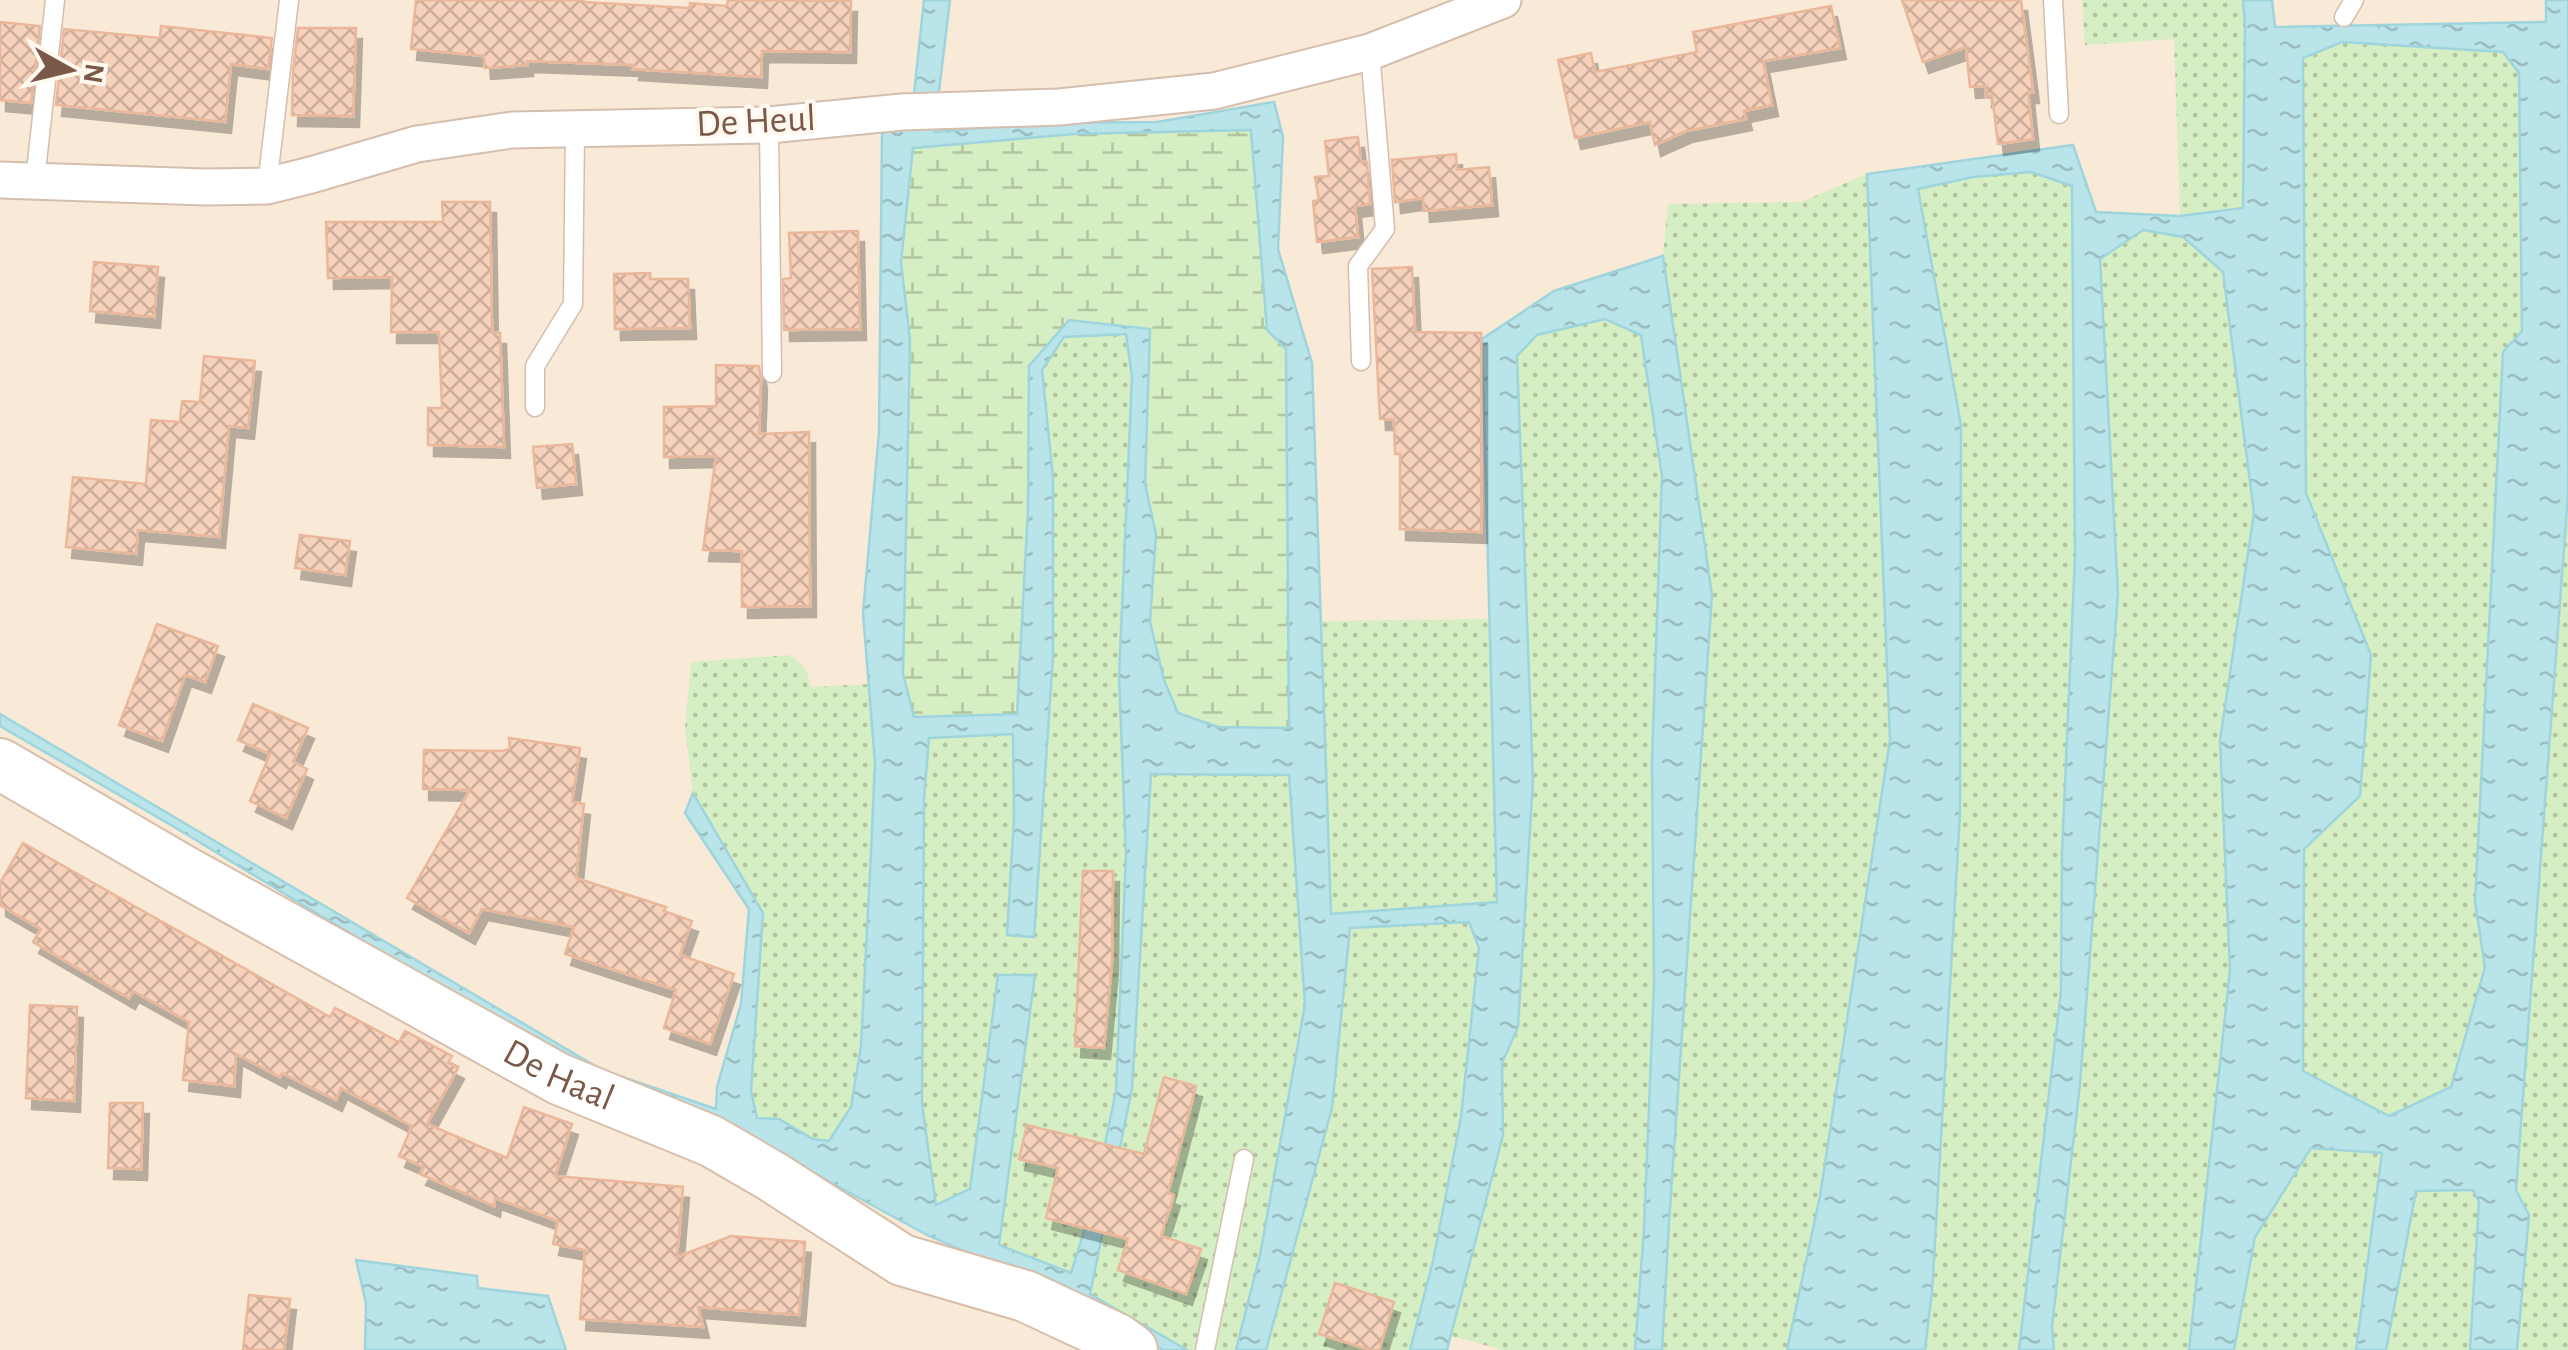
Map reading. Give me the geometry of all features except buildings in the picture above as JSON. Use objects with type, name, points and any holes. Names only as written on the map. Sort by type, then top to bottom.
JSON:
[{"type":"street","name":"De Heul","points":[[0,180],[266,186],[417,144],[512,130],[769,125],[902,112],[1059,107],[1214,92],[1370,52],[1502,0]]},
{"type":"street","name":"De Haal","points":[[0,764],[559,1080],[711,1141],[902,1260],[1026,1296],[1132,1350]]},
{"type":"lane","points":[[35,180],[55,0]]},
{"type":"lane","points":[[266,186],[289,0]]},
{"type":"lane","points":[[2053,0],[2059,114]]},
{"type":"lane","points":[[1361,360],[1358,266],[1385,229],[1370,52]]},
{"type":"lane","points":[[769,125],[772,374]]},
{"type":"lane","points":[[536,407],[536,366],[573,304],[575,129]]},
{"type":"lane","points":[[1205,1350],[1244,1159]]},
{"type":"shaded area","points":[[0,0],[2549,0],[2520,180],[1627,395],[1411,1350],[566,1350],[547,1296],[478,1288],[478,1276],[357,1260],[366,1303],[365,1350],[0,1350]]},
{"type":"shaded area","points":[[1451,1336],[1503,1350],[1447,1350]]},
{"type":"green space","points":[[2082,0],[2243,0],[2243,208],[2180,216],[2174,39],[2085,45]]},
{"type":"green space","points":[[2342,42],[2503,52],[2519,73],[2522,332],[2503,353],[2475,902],[2485,967],[2451,1087],[2389,1116],[2303,1071],[2304,849],[2360,796],[2371,655],[2306,493],[2303,58]]},
{"type":"green space","points":[[1251,129],[1267,330],[1286,348],[1289,728],[1218,727],[1177,713],[1164,680],[1150,622],[1156,534],[1145,484],[1150,330],[1069,320],[1029,367],[1028,509],[1017,714],[914,717],[903,674],[910,340],[901,262],[913,148],[1075,134]]},
{"type":"green space","points":[[2031,172],[2072,186],[2075,556],[2062,852],[2061,991],[2019,1350],[1925,1350],[1932,1292],[1960,814],[1961,425],[1918,189],[1973,177]]},
{"type":"green space","points":[[1867,174],[1890,740],[1820,1196],[1787,1350],[1662,1350],[1712,595],[1663,256],[1668,204],[1801,202]]},
{"type":"green space","points":[[2143,230],[2183,237],[2223,272],[2254,512],[2220,740],[2230,970],[2189,1350],[2054,1350],[2052,1326],[2080,1084],[2118,593],[2100,258]]},
{"type":"green space","points":[[1605,319],[1641,335],[1662,476],[1652,760],[1654,984],[1635,1350],[1503,1350],[1451,1336],[1503,1135],[1502,1063],[1518,1027],[1533,780],[1517,356],[1537,335]]},
{"type":"green space","points":[[1127,334],[1132,377],[1119,677],[1126,855],[1116,1091],[1099,1183],[1071,1273],[999,1246],[1035,976],[998,976],[970,1190],[935,1205],[922,1104],[924,798],[929,739],[1013,734],[1014,818],[1007,934],[1034,937],[1053,657],[1053,477],[1042,370],[1064,337]]},
{"type":"green space","points":[[2568,495],[2568,1350],[2517,1350],[2529,1215],[2516,1191]]},
{"type":"green space","points":[[1489,619],[1498,903],[1330,914],[1321,621]]},
{"type":"green space","points":[[789,655],[804,668],[811,687],[869,684],[875,763],[861,1046],[851,1107],[829,1141],[813,1139],[779,1119],[757,1118],[751,1091],[763,913],[693,793],[685,728],[691,662]]},
{"type":"green space","points":[[1151,773],[1289,775],[1305,1005],[1260,1255],[1236,1350],[1187,1350],[1090,1294],[1132,1089]]},
{"type":"green space","points":[[1470,922],[1479,948],[1461,1117],[1433,1261],[1410,1350],[1266,1350],[1332,1108],[1350,928]]},
{"type":"green space","points":[[2311,1148],[2382,1153],[2356,1350],[2234,1350],[2255,1237]]},
{"type":"green space","points":[[2474,1190],[2479,1202],[2470,1350],[2386,1350],[2416,1191]]},
{"type":"water","points":[[924,0],[950,0],[934,132],[1040,123],[1157,122],[1274,102],[1283,137],[1278,249],[1312,363],[1331,914],[1497,902],[1482,339],[1554,291],[1663,256],[1712,595],[1662,1350],[1635,1350],[1654,984],[1652,760],[1662,476],[1641,335],[1605,319],[1537,335],[1517,356],[1533,780],[1518,1027],[1502,1063],[1503,1135],[1447,1350],[1410,1350],[1433,1261],[1461,1117],[1479,948],[1469,922],[1350,928],[1332,1108],[1266,1350],[1236,1350],[1260,1255],[1305,1005],[1289,775],[1151,774],[1132,1089],[1090,1294],[1187,1350],[1163,1350],[1107,1314],[927,1235],[712,1118],[623,1088],[379,951],[0,726],[0,714],[602,1070],[716,1109],[717,1087],[741,1004],[749,909],[685,813],[693,793],[763,913],[751,1091],[757,1118],[779,1119],[813,1139],[829,1141],[851,1107],[861,1046],[875,763],[863,613],[879,432],[882,133],[911,123]],"holes":[[[1251,130],[1267,330],[1286,349],[1289,728],[1218,727],[1178,713],[1164,680],[1150,622],[1156,534],[1145,484],[1150,329],[1069,320],[1029,366],[1028,509],[1017,714],[914,717],[903,674],[910,340],[901,262],[913,148],[1075,134]],[[1126,334],[1132,377],[1119,677],[1126,855],[1116,1091],[1099,1183],[1071,1273],[999,1245],[1035,975],[998,975],[970,1189],[936,1205],[922,1104],[924,798],[929,738],[1013,734],[1014,818],[1007,935],[1034,937],[1053,657],[1053,477],[1042,370],[1064,337]]]},
{"type":"water","points":[[2243,0],[2272,0],[2275,27],[2546,22],[2546,0],[2568,0],[2568,495],[2516,1190],[2529,1215],[2517,1350],[2470,1350],[2479,1202],[2473,1190],[2416,1191],[2386,1350],[2356,1350],[2382,1153],[2311,1148],[2255,1237],[2234,1350],[2189,1350],[2230,970],[2220,740],[2254,513],[2223,272],[2183,237],[2143,230],[2100,259],[2118,593],[2080,1084],[2052,1326],[2054,1350],[2019,1350],[2061,991],[2062,852],[2075,556],[2072,186],[2031,172],[1973,177],[1918,189],[1961,425],[1960,814],[1932,1292],[1925,1350],[1787,1350],[1820,1196],[1890,740],[1867,174],[2073,145],[2096,212],[2180,216],[2243,208]],"holes":[[[2342,42],[2503,52],[2519,73],[2522,331],[2503,352],[2475,902],[2485,967],[2451,1087],[2389,1116],[2303,1071],[2304,849],[2360,796],[2371,655],[2306,493],[2303,58]]]},
{"type":"water","points":[[356,1260],[477,1276],[478,1288],[548,1296],[566,1350],[365,1350],[366,1303]]}]
